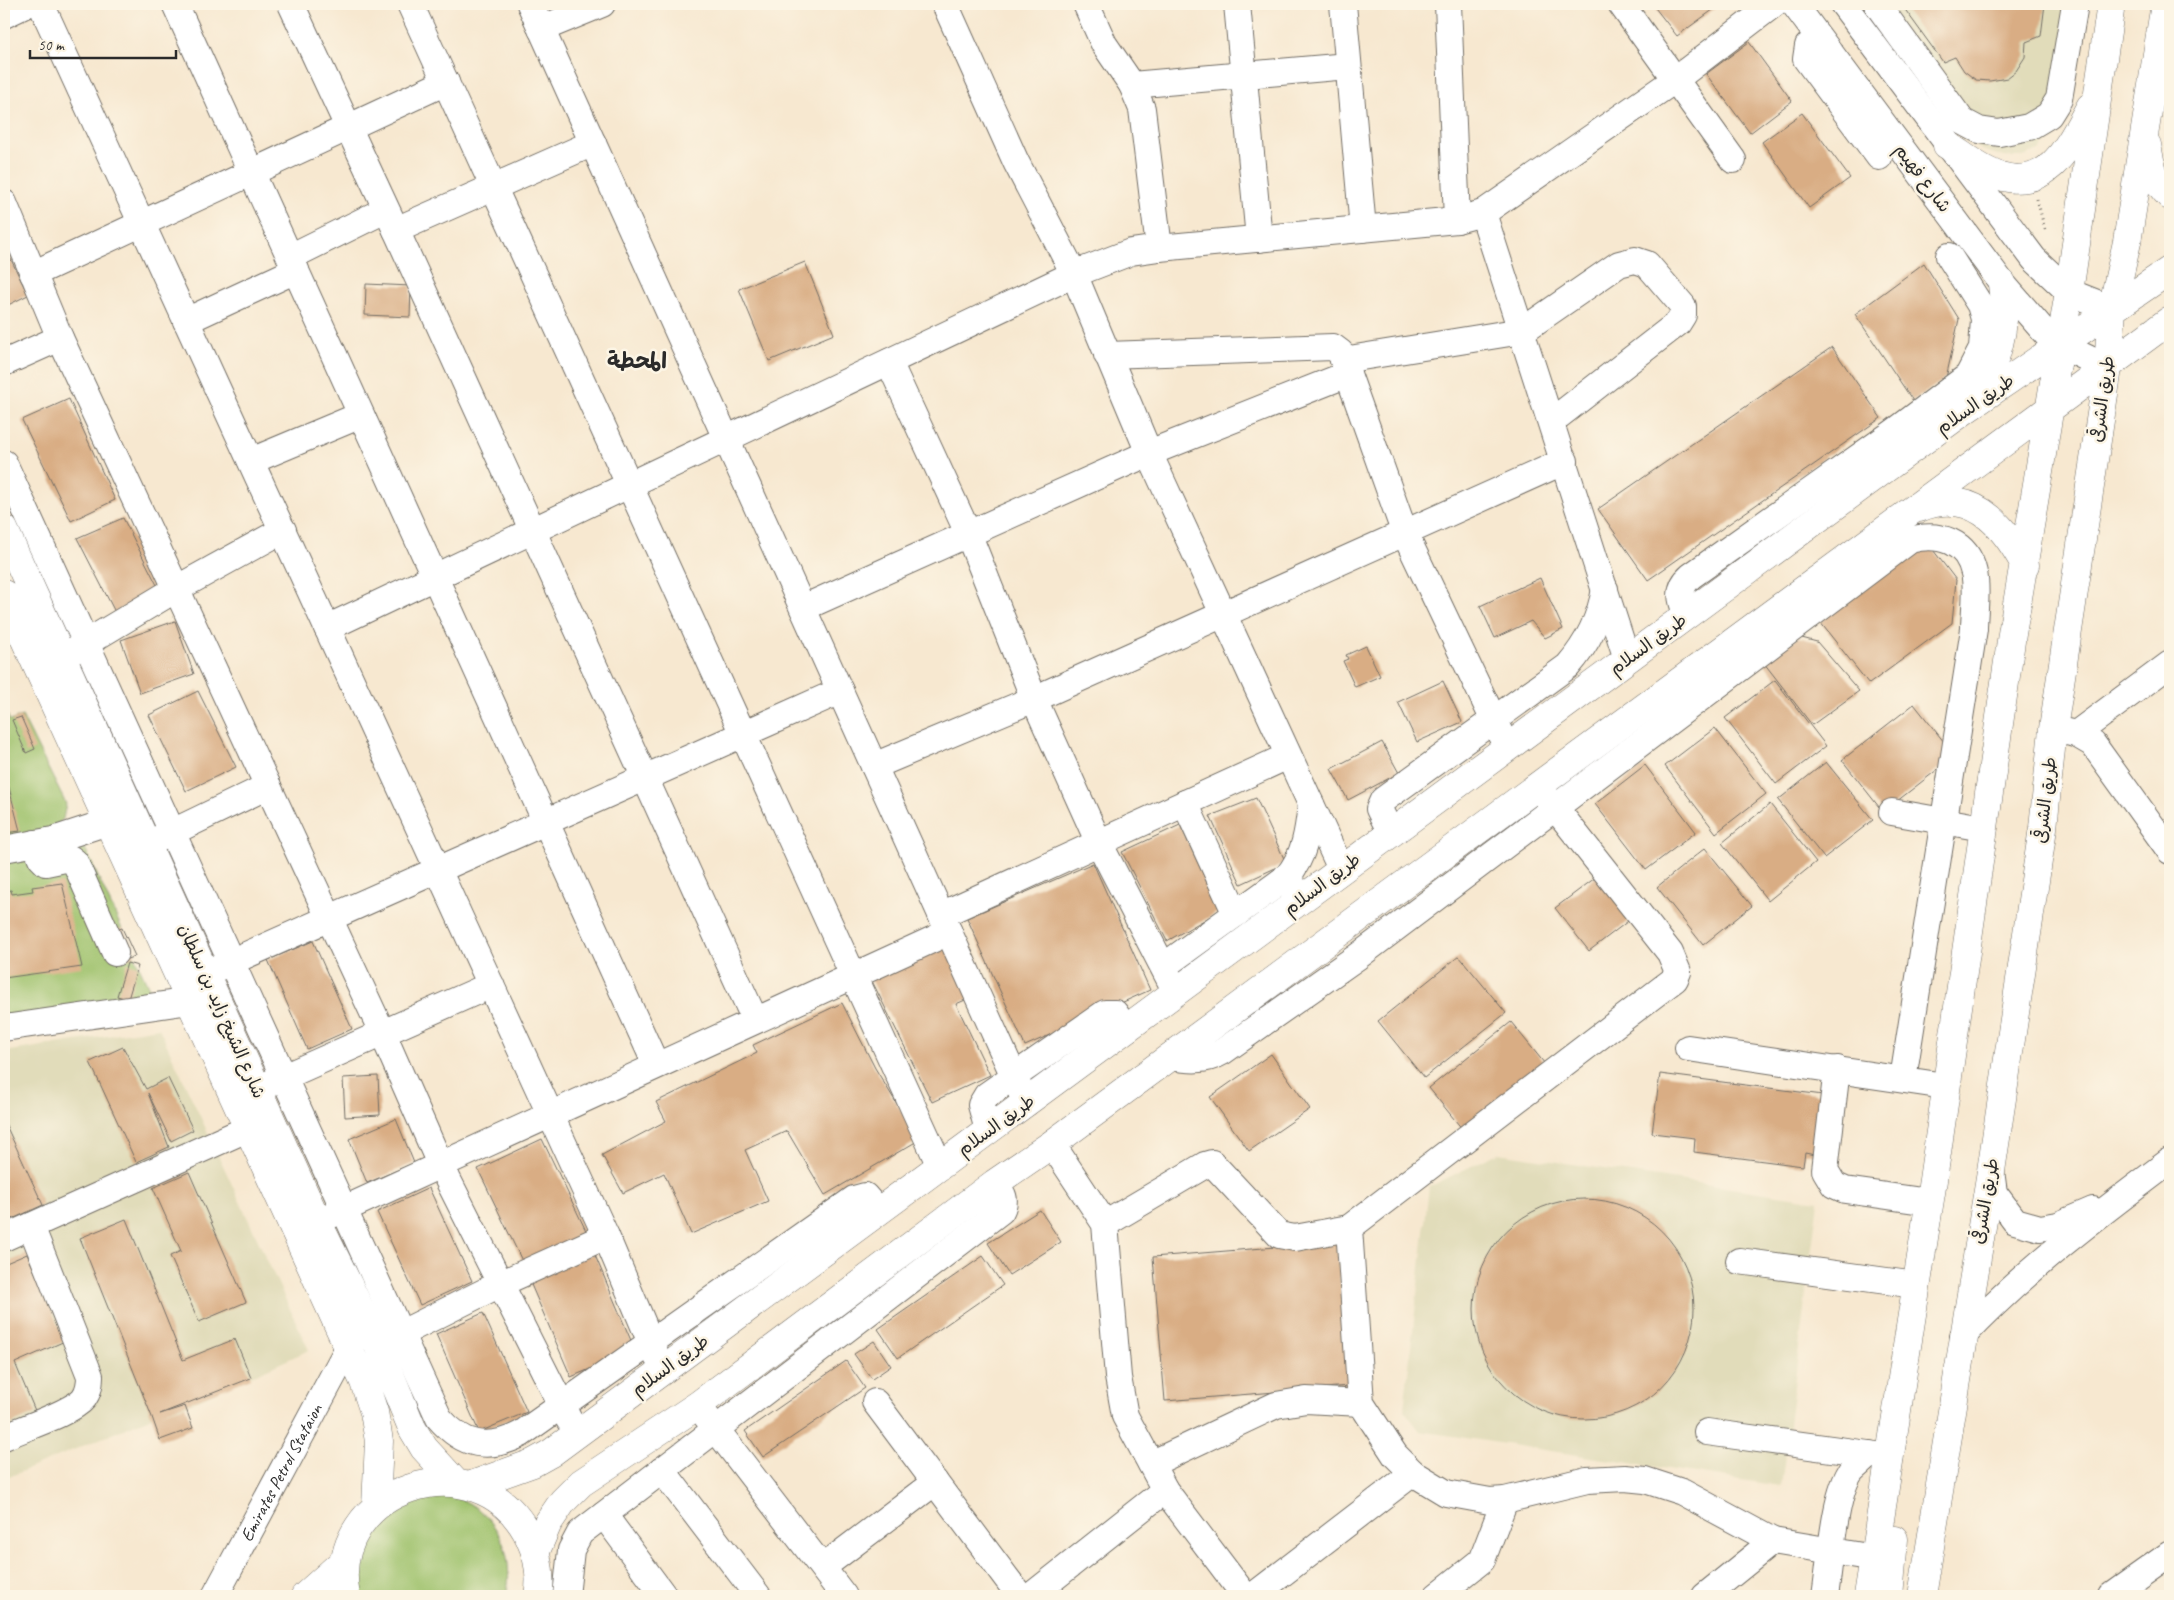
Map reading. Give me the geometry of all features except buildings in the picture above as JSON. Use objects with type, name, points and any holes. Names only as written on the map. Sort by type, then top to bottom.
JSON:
[{"type":"main road","points":[[1889,1596],[1894,1539],[1880,1456],[1916,1285],[2012,634],[2050,409],[2100,90],[2111,4]]},
{"type":"main road","name":"طريق الشرقى","points":[[1922,1596],[1991,1171],[2042,828],[2065,732],[2101,414],[2108,368],[2112,310],[2127,242],[2165,4]]},
{"type":"main road","points":[[1947,145],[1999,176],[2032,178],[2043,173],[2062,156],[2100,90]]},
{"type":"main road","points":[[2144,128],[2152,172],[2160,186],[2170,196]]},
{"type":"main road","name":"طريق السلام","points":[[463,1484],[534,1463],[575,1435],[1783,544],[1902,442],[1965,410],[2170,270]]},
{"type":"main road","points":[[1965,410],[1986,382],[2000,345],[2006,306],[2002,283]]},
{"type":"main road","points":[[536,1551],[548,1523],[562,1501],[581,1483],[698,1404],[995,1183],[1052,1144],[1538,786],[1671,705],[1860,563],[1912,510],[2108,368],[2168,322]]},
{"type":"main road","points":[[2101,414],[2124,372],[2168,322]]},
{"type":"main road","points":[[1912,510],[1934,502],[1955,503],[1975,507],[1992,518],[2013,543],[2025,565]]},
{"type":"main road","name":"شارع الشيخ زايد بن سلطان","points":[[4,529],[317,1221],[390,1340],[412,1428],[424,1448],[463,1484]]},
{"type":"main road","name":"شارع الشيخ زايد بن سلطان","points":[[4,594],[366,1390],[374,1412],[380,1441],[376,1507]]},
{"type":"main road","points":[[1287,877],[1300,900]]},
{"type":"main road","points":[[346,1596],[344,1586],[345,1560],[356,1531],[376,1507],[400,1491],[428,1483],[463,1484],[498,1500],[521,1522],[536,1551],[539,1569],[538,1596]]},
{"type":"main road","points":[[1868,1596],[1885,1488]]},
{"type":"main road","points":[[305,1596],[345,1560]]},
{"type":"street","points":[[4,16],[27,4]]},
{"type":"street","points":[[41,4],[606,1236],[652,1342],[662,1371]]},
{"type":"street","points":[[175,4],[656,1065]]},
{"type":"street","points":[[291,4],[755,1020]]},
{"type":"street","points":[[410,4],[940,1166]]},
{"type":"street","points":[[530,4],[1026,1103]]},
{"type":"street","points":[[541,29],[602,4]]},
{"type":"street","points":[[945,4],[1016,162],[1074,274],[1149,453],[1221,613],[1341,869]]},
{"type":"street","points":[[1086,4],[1104,44],[1132,85],[1142,109],[1159,248]]},
{"type":"street","points":[[1237,4],[1259,239]]},
{"type":"street","points":[[1343,4],[1363,229]]},
{"type":"street","points":[[1448,4],[1457,220]]},
{"type":"street","points":[[1621,4],[1676,78],[1733,160]]},
{"type":"street","points":[[327,628],[1074,274],[1131,252],[1457,220],[1483,213],[1676,78],[1774,4]]},
{"type":"street","name":"شارع فهيم","points":[[1794,4],[2002,283],[2048,336],[2060,345],[2108,368]]},
{"type":"street","points":[[1843,4],[2034,259],[2068,292],[2112,310]]},
{"type":"street","points":[[1877,4],[1962,121],[1979,130],[1999,133],[2029,127],[2049,115],[2059,99],[2075,4]]},
{"type":"street","points":[[1818,37],[1808,46],[1806,59],[1879,157]]},
{"type":"street","points":[[1132,85],[1348,66]]},
{"type":"street","points":[[33,274],[252,174],[446,82]]},
{"type":"street","points":[[186,321],[293,263],[391,220],[493,187],[593,143]]},
{"type":"street","points":[[4,203],[60,338],[330,918],[440,1164],[502,1283],[575,1435]]},
{"type":"street","points":[[1483,213],[1565,461],[1627,659]]},
{"type":"street","points":[[1687,615],[1680,597],[1685,581],[1767,521],[1902,442],[1968,376],[1982,349],[1984,327],[1980,304],[1949,256]]},
{"type":"street","points":[[803,608],[968,533],[1346,367],[1522,330],[1619,264],[1635,260],[1647,264],[1683,306],[1683,315],[1678,323],[1552,421]]},
{"type":"street","points":[[4,363],[60,338]]},
{"type":"street","points":[[1107,355],[1333,347],[1341,353],[1405,534],[1495,719],[1507,748]]},
{"type":"street","points":[[889,362],[968,533],[1034,699],[1098,841],[1176,992]]},
{"type":"street","points":[[251,461],[361,415]]},
{"type":"street","points":[[874,766],[1034,699],[1221,613],[1405,534],[1565,461]]},
{"type":"street","points":[[4,463],[342,1209],[390,1340],[439,1418],[449,1430],[476,1444],[492,1444],[507,1441],[562,1405],[854,1199],[864,1196],[878,1211]]},
{"type":"street","points":[[1767,521],[1783,544]]},
{"type":"street","points":[[62,658],[176,589],[283,530]]},
{"type":"street","points":[[1860,563],[1910,540],[1926,536],[1950,540],[1966,554],[1975,574],[1974,628],[1942,821],[1903,1079]]},
{"type":"street","points":[[1391,833],[1380,809],[1383,800],[1568,666],[1580,653],[1597,622],[1606,588]]},
{"type":"street","points":[[1974,628],[2012,634]]},
{"type":"street","points":[[2065,732],[2170,664]]},
{"type":"street","points":[[205,974],[840,691]]},
{"type":"street","points":[[1170,1057],[1194,1060],[1214,1057],[1250,1033],[1424,907],[1555,808],[1671,705]]},
{"type":"street","points":[[2065,732],[2085,738],[2100,752],[2170,851]]},
{"type":"street","points":[[317,1221],[854,975],[1098,841],[1288,756]]},
{"type":"street","points":[[147,845],[268,786]]},
{"type":"street","points":[[1105,1224],[1205,1165],[1212,1163],[1279,1235],[1295,1238],[1349,1228],[1669,984],[1678,972],[1670,953],[1538,786]]},
{"type":"street","points":[[1185,803],[1236,914]]},
{"type":"street","points":[[1164,966],[1287,877],[1300,858],[1304,847],[1311,804]]},
{"type":"street","points":[[1892,812],[1984,828]]},
{"type":"street","points":[[4,848],[61,838],[108,822]]},
{"type":"street","points":[[35,843],[41,858],[46,863],[70,858],[76,862],[115,953]]},
{"type":"street","points":[[1408,881],[1424,907]]},
{"type":"street","points":[[257,1089],[491,985]]},
{"type":"street","points":[[4,1028],[190,1001]]},
{"type":"street","points":[[1233,1010],[1250,1033]]},
{"type":"street","points":[[988,1130],[981,1112],[983,1100],[1015,1076],[1105,1013],[1115,1013],[1126,1029]]},
{"type":"street","points":[[1688,1048],[1945,1086]]},
{"type":"street","points":[[1837,1070],[1825,1170],[1828,1178],[1845,1190],[1929,1202]]},
{"type":"street","points":[[4,1238],[247,1129]]},
{"type":"street","points":[[1052,1144],[1105,1224],[1120,1396],[1125,1416],[1165,1490],[1245,1596]]},
{"type":"street","points":[[1963,1336],[1995,1302],[2117,1200],[2170,1161]]},
{"type":"street","points":[[1991,1171],[1994,1193],[2015,1221],[2040,1228],[2058,1224],[2117,1200]]},
{"type":"street","points":[[566,1596],[571,1550],[574,1541],[580,1533],[716,1431],[1001,1211],[1005,1203],[1004,1195],[995,1183]]},
{"type":"street","points":[[4,1437],[72,1408],[83,1399],[90,1388],[90,1376],[31,1226]]},
{"type":"street","points":[[1349,1228],[1361,1403],[1395,1454],[1413,1473],[1446,1493],[1473,1500],[1505,1500],[1587,1480],[1625,1478],[1645,1480],[1682,1492],[1773,1541],[1874,1558]]},
{"type":"street","points":[[390,1340],[502,1283],[606,1236]]},
{"type":"street","points":[[1739,1261],[1916,1285]]},
{"type":"street","name":"Emirates Petrol Stataion","points":[[215,1596],[348,1348]]},
{"type":"street","points":[[1151,1464],[1276,1405],[1306,1400],[1361,1403]]},
{"type":"street","points":[[875,1402],[1020,1596]]},
{"type":"street","points":[[698,1404],[716,1431],[844,1596]]},
{"type":"street","points":[[1707,1432],[1880,1456]]},
{"type":"street","points":[[1825,1596],[1838,1507],[1845,1483],[1852,1471],[1880,1456]]},
{"type":"street","points":[[662,1470],[758,1596]]},
{"type":"street","points":[[1253,1596],[1413,1473]]},
{"type":"street","points":[[823,1567],[935,1482]]},
{"type":"street","points":[[1030,1596],[1165,1490]]},
{"type":"street","points":[[1443,1594],[1482,1560],[1505,1500]]},
{"type":"street","points":[[604,1515],[664,1596]]},
{"type":"street","points":[[1705,1596],[1773,1541]]},
{"type":"street","points":[[2111,1596],[2170,1554]]},
{"type":"path","points":[[2032,178],[2045,230]]},
{"type":"shaded area","points":[[1859,4],[2082,4],[2067,107],[2055,134],[2039,151],[2023,157],[2004,157],[1982,150],[1962,138]]},
{"type":"shaded area","points":[[159,1028],[309,1350],[185,1406],[152,1417],[4,1479],[4,1052]]},
{"type":"shaded area","points":[[1498,1153],[1818,1201],[1781,1486],[1420,1431],[1404,1410],[1429,1187]]},
{"type":"green space","points":[[4,708],[10,721],[22,716],[66,804],[63,819],[50,833],[84,846],[154,999],[4,1023]]},
{"type":"green space","points":[[427,1493],[451,1496],[469,1503],[482,1512],[492,1523],[500,1536],[508,1565],[506,1596],[354,1596],[352,1556],[378,1512]]},
{"type":"district","name":"المحطة","points":[[637,361]]}]
